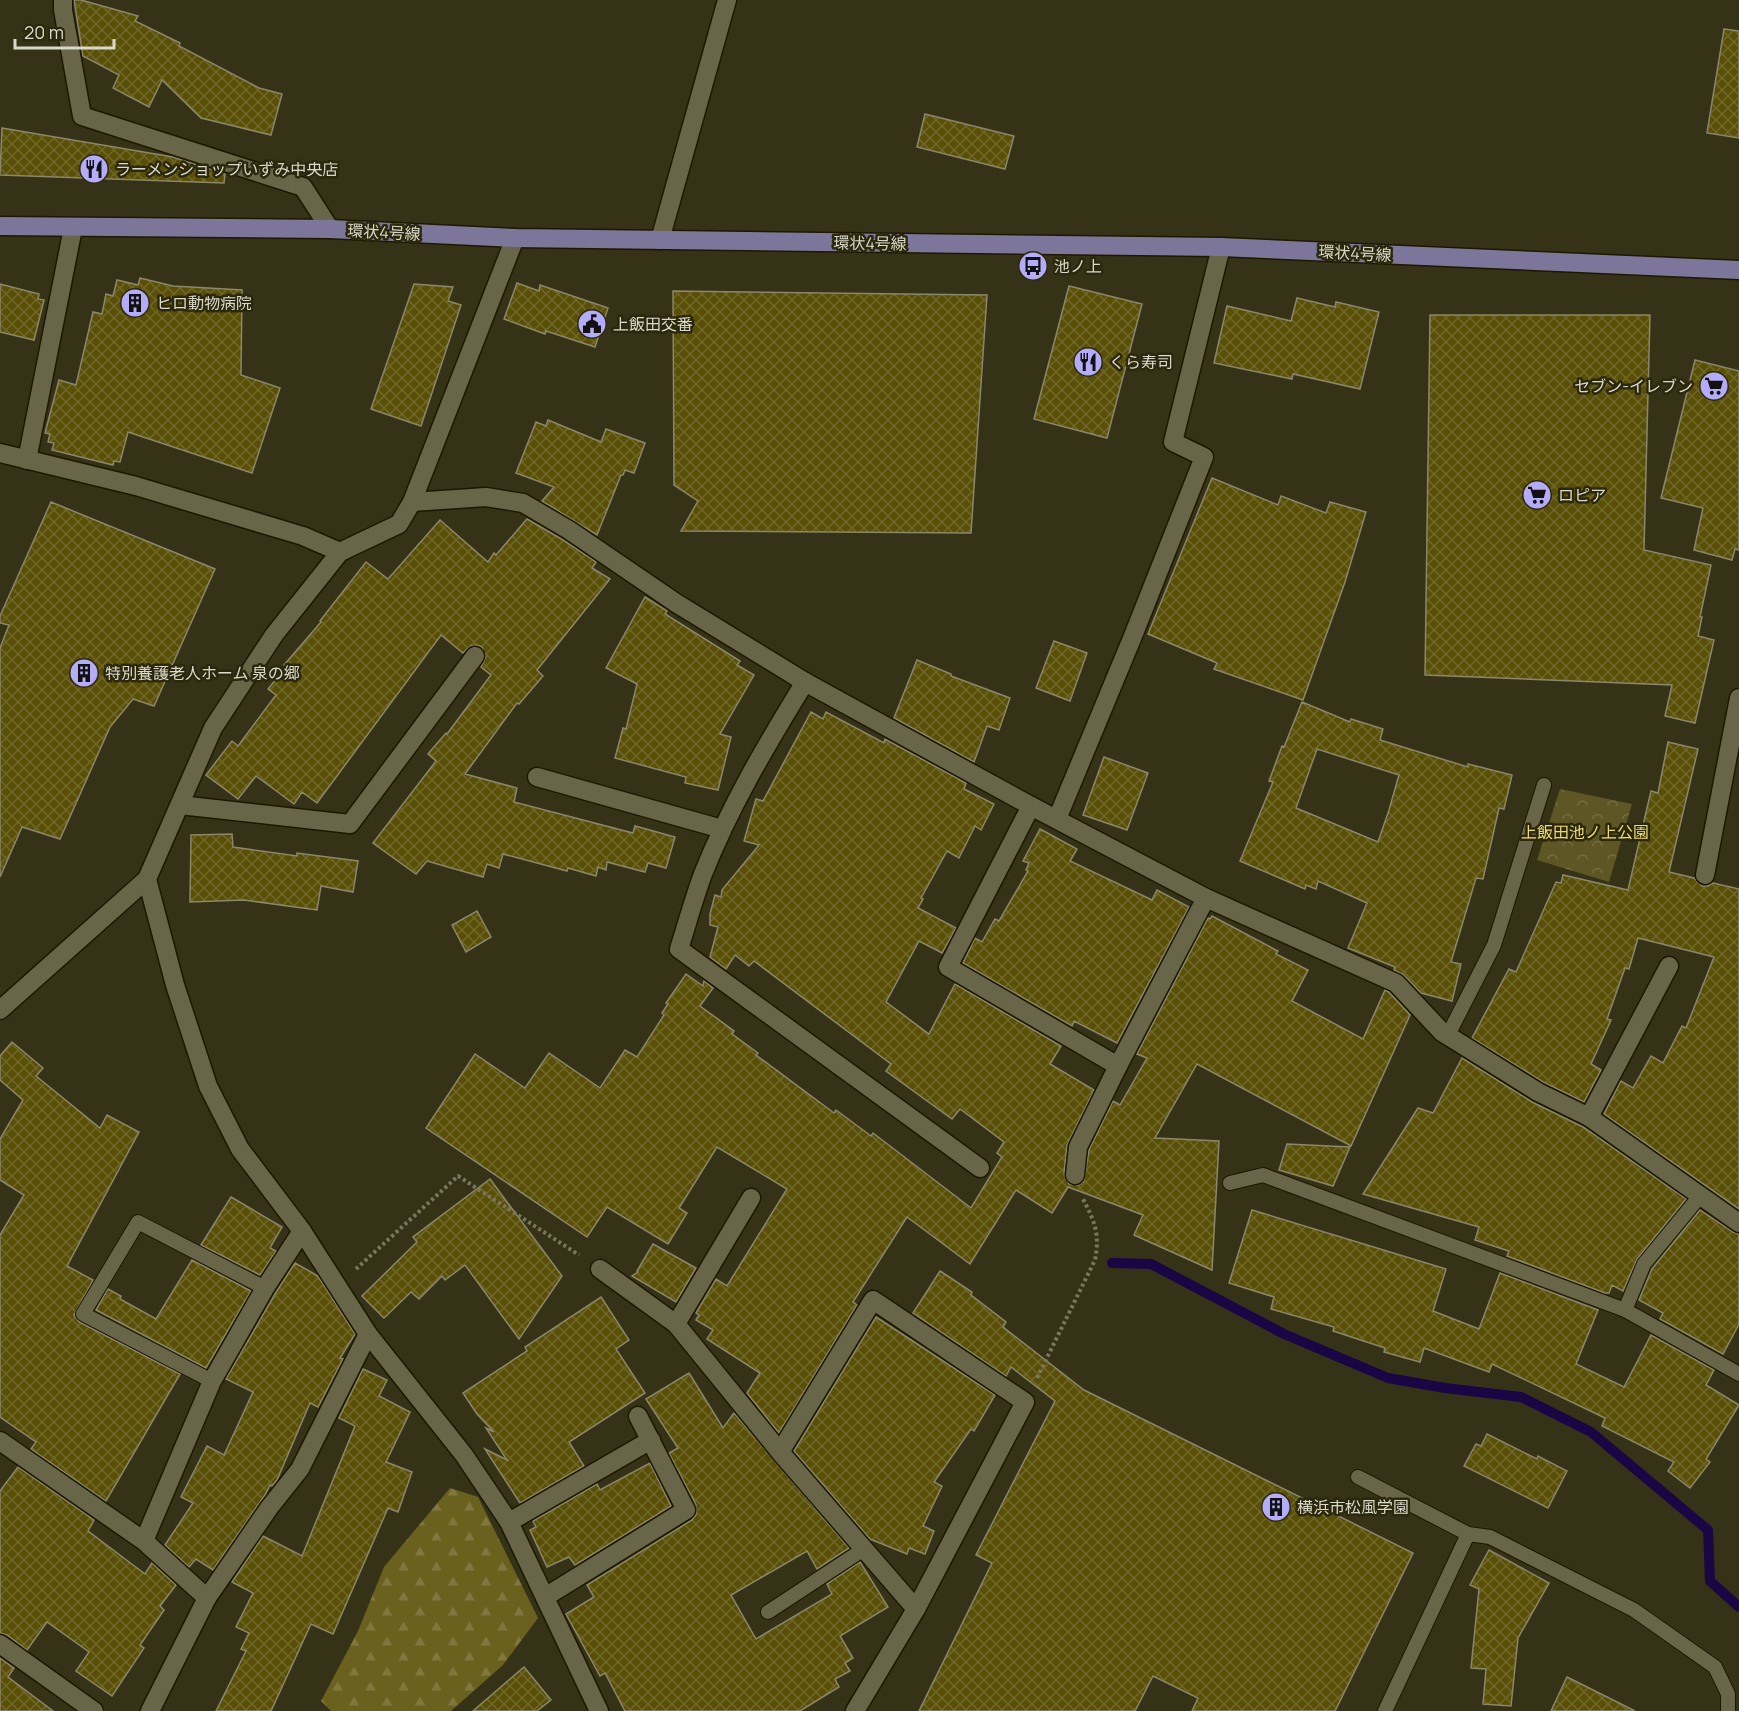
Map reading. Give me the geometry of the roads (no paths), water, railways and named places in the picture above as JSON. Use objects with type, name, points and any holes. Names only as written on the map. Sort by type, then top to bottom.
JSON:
[{"type":"main road","name":"環状4号線","points":[[0,226],[330,229],[515,238],[1221,247],[1739,270]]},
{"type":"street","points":[[63,0],[82,116],[303,187],[330,229]]},
{"type":"street","points":[[660,240],[727,0]]},
{"type":"street","points":[[27,460],[73,228]]},
{"type":"street","points":[[0,1010],[147,879],[213,728],[274,635],[340,552],[399,524],[412,502],[515,238]]},
{"type":"street","points":[[1057,819],[1204,457],[1173,442],[1221,247]]},
{"type":"street","points":[[0,453],[136,486],[303,536],[340,552]]},
{"type":"street","points":[[412,502],[486,497],[523,502],[569,530],[676,603],[805,682],[1031,806],[1206,898],[1396,983],[1442,1032],[1538,1092],[1589,1117],[1739,1223]]},
{"type":"street","points":[[180,805],[350,824],[475,656]]},
{"type":"street","points":[[805,682],[756,763],[722,829],[702,877],[679,949],[980,1168]]},
{"type":"street","points":[[1705,875],[1734,758],[1739,699]]},
{"type":"street","points":[[537,777],[722,829]]},
{"type":"street","points":[[1031,806],[948,967],[1118,1066]]},
{"type":"street","points":[[147,879],[175,985],[208,1086],[240,1149],[302,1231],[368,1334],[464,1455],[509,1522],[599,1711]]},
{"type":"street","points":[[1075,1175],[1078,1147],[1206,898]]},
{"type":"street","points":[[1589,1117],[1668,966]]},
{"type":"street","points":[[676,1324],[751,1198]]},
{"type":"street","points":[[144,1541],[212,1381],[265,1288],[302,1231]]},
{"type":"street","points":[[600,1269],[676,1324],[780,1452],[916,1609]]},
{"type":"street","points":[[780,1452],[873,1300],[1025,1402],[916,1609],[855,1711]]},
{"type":"street","points":[[150,1711],[207,1598],[269,1508],[300,1469],[368,1334]]},
{"type":"street","points":[[545,1597],[686,1510],[638,1416]]},
{"type":"street","points":[[509,1522],[651,1440]]},
{"type":"street","points":[[0,1441],[144,1541],[207,1598]]},
{"type":"street","points":[[0,1644],[94,1711]]},
{"type":"lane","points":[[1448,1035],[1494,945],[1544,784]]},
{"type":"lane","points":[[1230,1183],[1263,1175],[1625,1310],[1739,1374]]},
{"type":"lane","points":[[1625,1310],[1644,1264],[1700,1196]]},
{"type":"lane","points":[[212,1381],[83,1314],[138,1222],[265,1288]]},
{"type":"lane","points":[[1358,1477],[1468,1534],[1490,1537],[1634,1610],[1715,1667],[1728,1694],[1728,1711]]},
{"type":"lane","points":[[1385,1711],[1468,1534]]},
{"type":"lane","points":[[768,1612],[864,1549]]},
{"type":"waterway","points":[[1112,1263],[1151,1264],[1284,1334],[1388,1378],[1445,1388],[1521,1397],[1591,1432],[1708,1530],[1710,1581],[1739,1607]]},
{"type":"place","name":"ラーメンショップいずみ中央店","points":[[94,169]]},
{"type":"place","name":"池ノ上","points":[[1033,266]]},
{"type":"place","name":"ヒロ動物病院","points":[[135,303]]},
{"type":"place","name":"上飯田交番","points":[[592,324]]},
{"type":"place","name":"くら寿司","points":[[1088,362]]},
{"type":"place","name":"セブン-イレブン","points":[[1714,386]]},
{"type":"place","name":"ロピア","points":[[1537,495]]},
{"type":"place","name":"特別養護老人ホーム 泉の郷","points":[[84,673]]},
{"type":"place","name":"横浜市松風学園","points":[[1276,1507]]},
{"type":"park label","name":"上飯田池ノ上公園","points":[[1585,832]]}]
